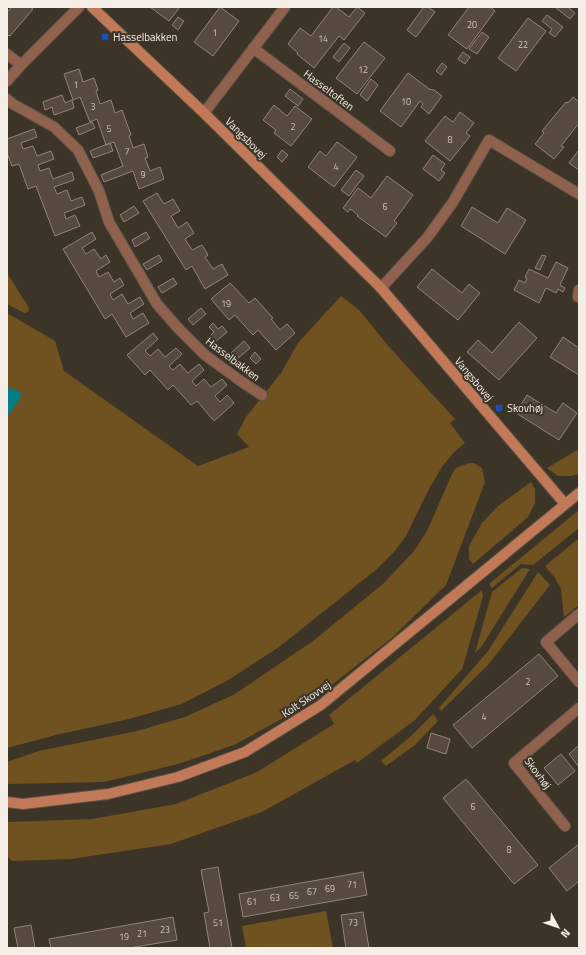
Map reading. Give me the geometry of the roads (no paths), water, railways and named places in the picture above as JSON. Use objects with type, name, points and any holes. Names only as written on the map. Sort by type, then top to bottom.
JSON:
[{"type":"street","points":[[7,81],[79,7]]},
{"type":"street","name":"Vangsbovej","points":[[92,7],[204,113],[381,288],[565,504]]},
{"type":"street","points":[[204,113],[285,7]]},
{"type":"street","name":"Hasseltoften","points":[[253,48],[390,151]]},
{"type":"street","points":[[7,54],[21,65]]},
{"type":"street","name":"Hasselbakken","points":[[7,99],[13,104],[54,127],[78,150],[99,191],[110,222],[157,304],[205,355],[262,395]]},
{"type":"street","points":[[381,288],[428,238],[453,202],[489,140],[579,194]]},
{"type":"street","name":"Kolt Skovvej","points":[[7,802],[24,804],[108,794],[178,777],[245,752],[321,705],[579,493]]},
{"type":"street","points":[[579,614],[546,642],[579,682]]},
{"type":"street","name":"Skovhøj","points":[[565,826],[514,762],[579,708]]},
{"type":"water","points":[[7,388],[15,389],[20,392],[21,395],[7,419]]},
{"type":"place","name":"Hasselbakken","points":[[105,37]]},
{"type":"place","name":"Skovhøj","points":[[499,408]]}]
